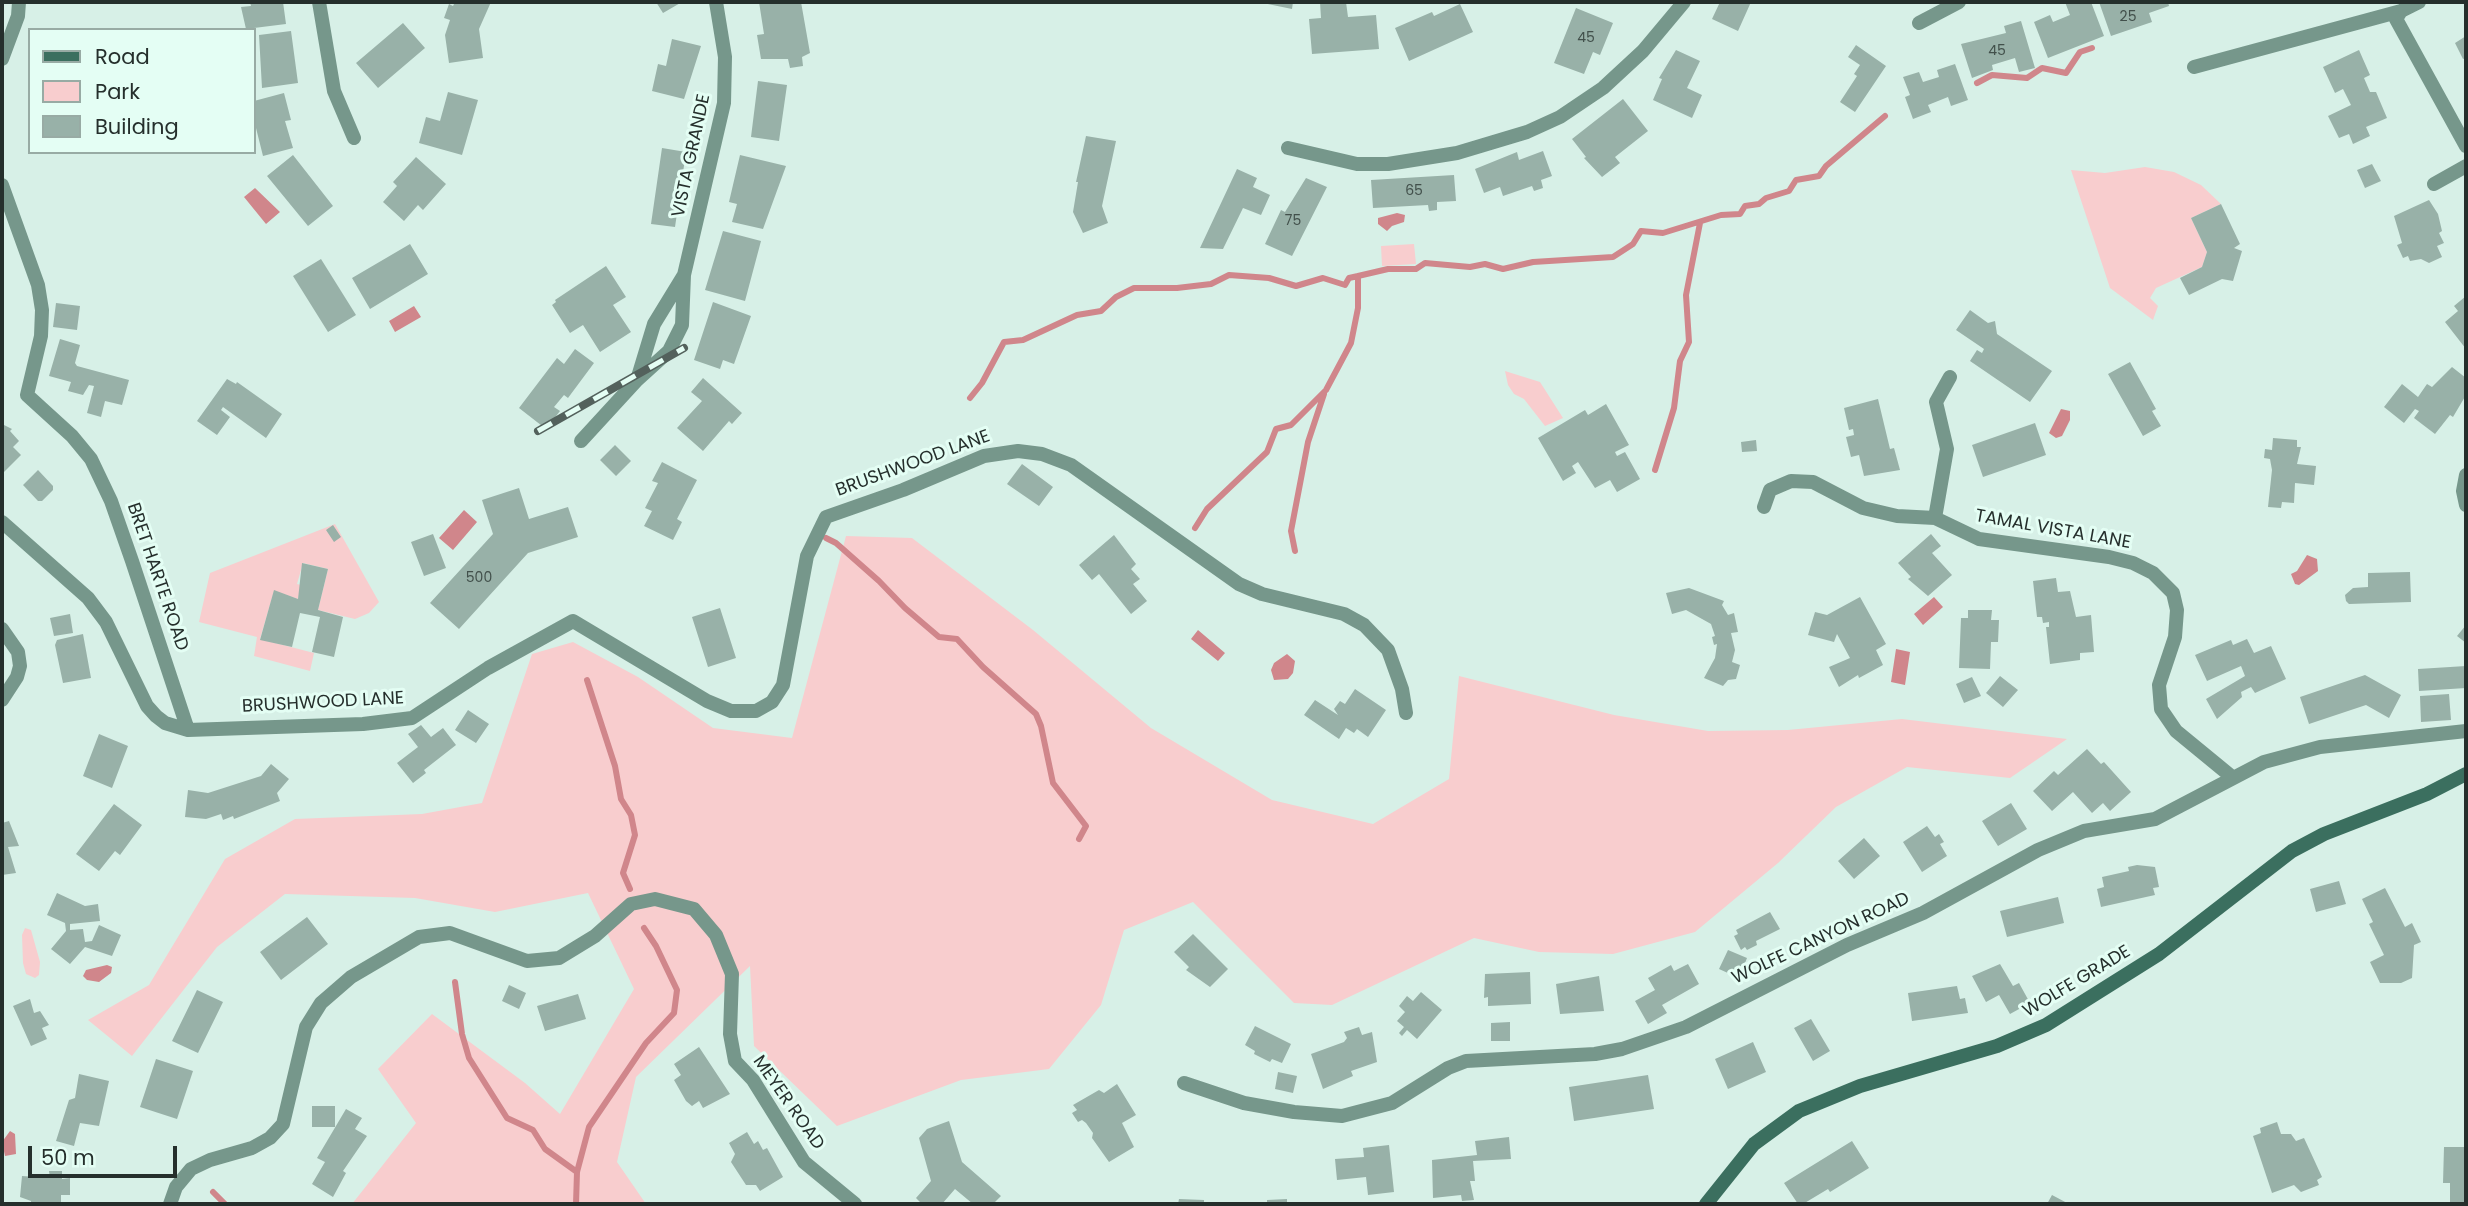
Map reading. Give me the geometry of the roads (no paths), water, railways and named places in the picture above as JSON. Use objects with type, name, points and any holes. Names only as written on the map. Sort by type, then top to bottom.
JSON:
[{"type":"street","points":[[2,59],[19,16],[19,2]]},
{"type":"street","points":[[319,2],[334,91],[354,138]]},
{"type":"street","name":"VISTA GRANDE","points":[[581,441],[637,380],[669,351],[679,334],[684,315],[684,275],[724,103],[725,57],[716,2]]},
{"type":"street","points":[[1288,148],[1349,162],[1388,164],[1448,155],[1527,132],[1560,117],[1603,88],[1643,51],[1684,2]]},
{"type":"street","points":[[1919,23],[1958,2]]},
{"type":"street","points":[[2194,67],[2401,11],[2419,2]]},
{"type":"street","points":[[2401,11],[2396,19],[2400,29],[2466,146]]},
{"type":"street","points":[[2434,184],[2466,166]]},
{"type":"street","name":"BRET HARTE ROAD","points":[[2,185],[38,285],[42,310],[41,336],[27,395],[72,436],[91,459],[132,561],[188,730]]},
{"type":"street","name":"VISTA GRANDE","points":[[637,380],[654,324],[684,275]]},
{"type":"street","points":[[1935,518],[1947,449],[1936,402],[1950,377]]},
{"type":"street","name":"BRUSHWOOD LANE","points":[[188,730],[363,724],[412,718],[488,668],[573,621],[706,701],[731,711],[755,711],[772,702],[783,685],[807,556],[826,517],[903,490],[984,456],[1018,451],[1042,454],[1072,465],[1239,584],[1262,594],[1344,614],[1364,625],[1388,650],[1399,680],[1406,713]]},
{"type":"street","points":[[2466,475],[2463,491],[2466,505]]},
{"type":"street","name":"TAMAL VISTA LANE","points":[[1764,507],[1770,490],[1791,481],[1813,482],[1863,508],[1898,516],[1935,518],[1979,539],[2109,557],[2133,563],[2161,578],[2173,593],[2178,619],[2175,638],[2159,685],[2161,709],[2176,731],[2232,777]]},
{"type":"street","points":[[2,522],[88,598],[106,622],[147,706],[165,723],[188,730]]},
{"type":"street","points":[[2,629],[18,652],[20,666],[17,677],[2,700]]},
{"type":"street","name":"WOLFE CANYON ROAD","points":[[1184,1083],[1244,1103],[1294,1112],[1342,1116],[1392,1104],[1448,1068],[1466,1061],[1595,1054],[1622,1049],[1686,1027],[1847,945],[1923,913],[2038,850],[2084,831],[2155,819],[2264,762],[2300,751],[2466,731]]},
{"type":"street","name":"WOLFE GRADE","points":[[1706,1204],[1754,1144],[1799,1111],[1860,1086],[1997,1046],[2046,1026],[2160,954],[2292,851],[2324,834],[2427,794],[2466,774]]},
{"type":"street","name":"MEYER ROAD","points":[[170,1204],[176,1187],[191,1169],[210,1160],[252,1149],[270,1138],[283,1124],[306,1027],[321,1003],[351,976],[419,937],[450,933],[527,961],[559,958],[596,936],[631,904],[654,899],[694,909],[716,935],[732,974],[730,1034],[735,1061],[753,1080],[804,1162],[855,1204]]},
{"type":"waterway","points":[[1977,83],[1992,75],[2027,78],[2042,68],[2066,73],[2080,52],[2092,48]]},
{"type":"waterway","points":[[1195,528],[1207,509],[1267,452],[1276,429],[1291,425],[1326,390],[1351,343],[1358,308],[1358,276],[1388,269],[1416,269],[1425,263],[1470,267],[1485,264],[1503,269],[1533,262],[1613,257],[1633,244],[1641,231],[1663,233],[1721,215],[1740,214],[1745,206],[1759,204],[1766,198],[1789,191],[1796,180],[1819,176],[1826,166],[1885,116]]},
{"type":"waterway","points":[[1655,470],[1674,408],[1680,361],[1689,342],[1686,295],[1700,223]]},
{"type":"waterway","points":[[970,398],[982,383],[1004,342],[1023,340],[1077,315],[1101,311],[1116,297],[1134,288],[1177,288],[1211,284],[1229,275],[1269,278],[1296,286],[1323,278],[1345,285],[1349,278],[1358,276]]},
{"type":"waterway","points":[[1295,551],[1291,531],[1308,442],[1324,394]]},
{"type":"waterway","points":[[826,538],[836,543],[939,637],[957,639],[983,667],[1036,714],[1053,783],[1086,826],[1079,839]]},
{"type":"waterway","points":[[587,680],[615,766],[621,799],[631,815],[635,835],[623,873],[630,889]]},
{"type":"waterway","points":[[576,1204],[577,1172],[589,1127],[646,1043],[674,1013],[677,990],[656,946],[644,928]]},
{"type":"waterway","points":[[455,982],[462,1034],[469,1058],[507,1118],[533,1130],[545,1149],[577,1172]]},
{"type":"waterway","points":[[213,1192],[225,1204]]},
{"type":"railway","points":[[538,431],[684,348]]}]
